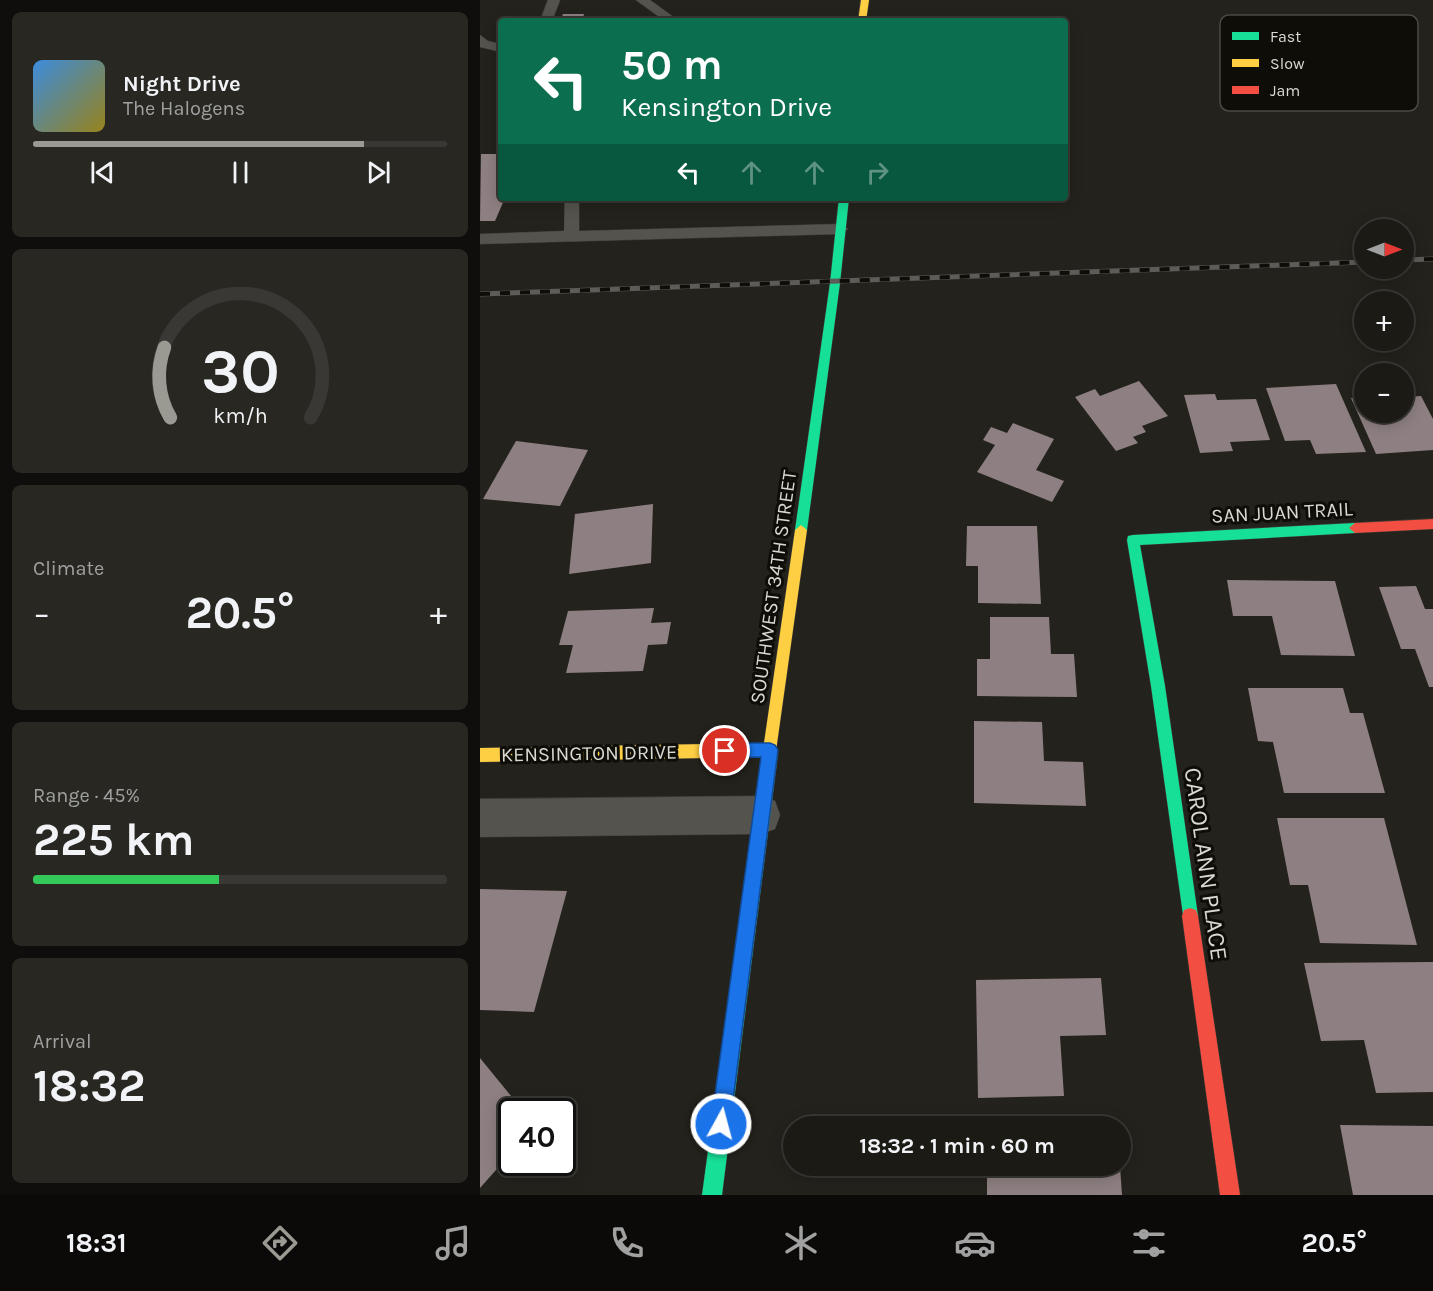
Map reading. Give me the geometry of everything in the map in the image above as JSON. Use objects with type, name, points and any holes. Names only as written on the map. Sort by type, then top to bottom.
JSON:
[{"type":"street","points":[[862,18],[865,0]]},
{"type":"street","name":"SOUTHWEST 34TH STREET","points":[[712,1195],[844,201]]},
{"type":"street","name":"SAN JUAN TRAIL","points":[[1133,540],[1433,524]]},
{"type":"street","name":"CAROL ANN PLACE","points":[[1133,540],[1158,686],[1230,1195]]},
{"type":"street","name":"KENSINGTON DRIVE","points":[[480,755],[770,750]]},
{"type":"street","points":[[480,818],[761,815]]},
{"type":"lane","points":[[547,18],[555,0]]},
{"type":"lane","points":[[642,0],[669,18]]},
{"type":"lane","points":[[480,39],[484,44],[498,47]]},
{"type":"lane","points":[[571,236],[572,201]]},
{"type":"lane","points":[[480,239],[840,229]]},
{"type":"building","points":[[563,14],[584,14],[583,18],[561,18]]},
{"type":"building","points":[[481,154],[498,154],[498,201],[504,201],[495,221],[480,221]]},
{"type":"building","points":[[1139,381],[1168,416],[1142,426],[1146,432],[1133,437],[1138,443],[1116,451],[1075,397],[1095,389],[1100,396]]},
{"type":"building","points":[[1336,384],[1366,452],[1316,454],[1310,440],[1285,441],[1266,388]]},
{"type":"building","points":[[1215,394],[1217,400],[1256,399],[1270,440],[1230,442],[1233,451],[1200,453],[1184,395]]},
{"type":"building","points":[[1414,396],[1421,396],[1433,419],[1433,450],[1376,454],[1362,423],[1414,423]]},
{"type":"building","points":[[1013,423],[1054,439],[1036,470],[1064,481],[1052,502],[977,472],[995,445],[983,440],[991,427],[1007,433]]},
{"type":"building","points":[[516,441],[588,450],[560,506],[483,499]]},
{"type":"building","points":[[653,504],[651,563],[569,574],[575,514]]},
{"type":"building","points":[[967,526],[1037,526],[1041,604],[978,603],[978,566],[966,566]]},
{"type":"building","points":[[1227,580],[1335,581],[1355,656],[1281,655],[1272,616],[1233,616]]},
{"type":"building","points":[[1416,586],[1425,609],[1433,609],[1433,687],[1429,687],[1415,649],[1401,649],[1379,587]]},
{"type":"building","points":[[654,608],[651,623],[671,622],[667,644],[648,645],[643,671],[566,673],[573,645],[559,645],[568,611]]},
{"type":"building","points":[[990,617],[1049,617],[1051,654],[1074,654],[1077,697],[977,696],[977,659],[990,659]]},
{"type":"building","points":[[1248,688],[1343,688],[1350,713],[1363,713],[1385,793],[1284,793],[1273,742],[1258,741]]},
{"type":"building","points":[[974,721],[1042,722],[1044,761],[1083,762],[1086,806],[974,803]]},
{"type":"building","points":[[1277,818],[1384,818],[1417,945],[1320,943],[1308,885],[1290,885]]},
{"type":"building","points":[[480,889],[567,891],[534,1012],[480,1010]]},
{"type":"building","points":[[1433,962],[1433,1092],[1376,1093],[1364,1040],[1321,1041],[1304,963]]},
{"type":"building","points":[[1101,978],[1106,1035],[1060,1036],[1064,1096],[978,1098],[976,980]]},
{"type":"building","points":[[480,1058],[513,1098],[498,1098],[498,1168],[480,1188]]},
{"type":"building","points":[[1340,1125],[1433,1126],[1433,1195],[1353,1195]]},
{"type":"building","points":[[987,1176],[1121,1176],[1122,1195],[987,1195]]},
{"type":"railway","points":[[1414,260],[1433,259]]},
{"type":"railway","points":[[480,294],[1354,262]]},
{"type":"traffic: fast","points":[[801,530],[835,283],[844,201]]},
{"type":"traffic: fast","points":[[1190,916],[1158,686],[1133,540],[1355,528]]},
{"type":"traffic: fast","points":[[712,1195],[770,753]]},
{"type":"traffic: slow","points":[[862,18],[865,0]]},
{"type":"traffic: slow","points":[[770,753],[801,530]]},
{"type":"traffic: slow","points":[[480,755],[770,750]]},
{"type":"traffic: jam","points":[[1355,528],[1433,524]]},
{"type":"traffic: jam","points":[[1190,916],[1230,1195]]},
{"type":"route","points":[[721,1124],[770,750],[725,751]]}]
